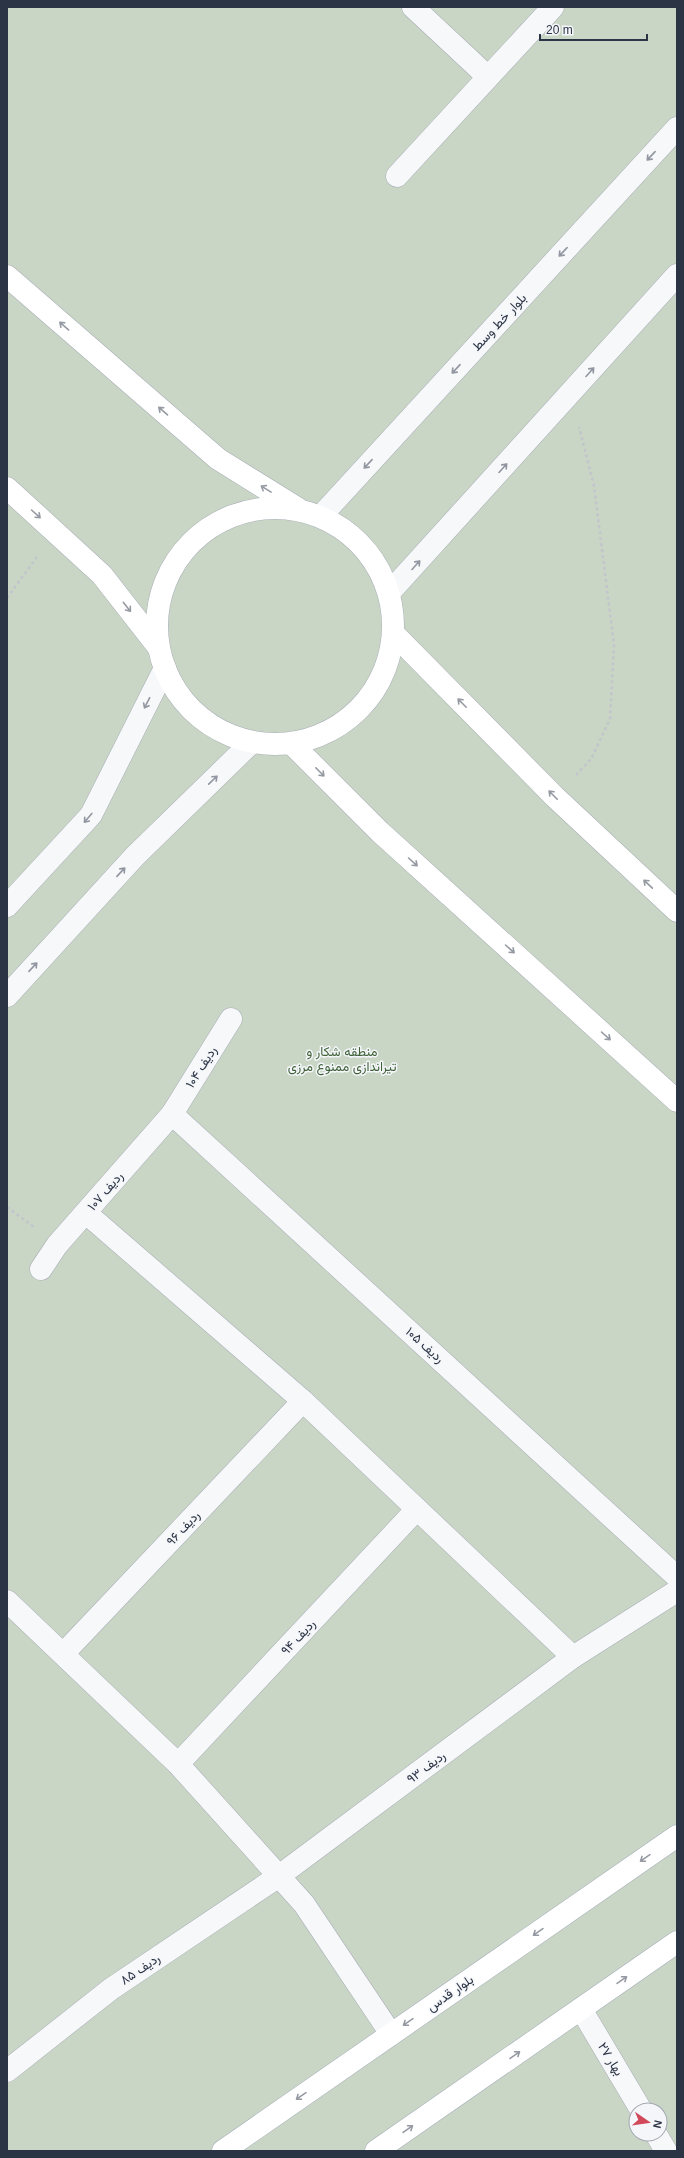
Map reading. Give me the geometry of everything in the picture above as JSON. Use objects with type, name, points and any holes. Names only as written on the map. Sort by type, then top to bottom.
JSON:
[{"type":"main road","points":[[7,276],[218,459],[300,509],[320,516],[351,534],[375,561],[389,593],[393,634],[384,673],[362,707],[331,731],[292,744],[252,742],[215,729],[185,703],[162,658],[102,575],[7,488]]},
{"type":"main road","points":[[162,658],[158,615],[165,582],[182,553],[205,530],[234,515],[266,507],[300,509]]},
{"type":"main road","points":[[393,634],[555,797],[677,911]]},
{"type":"main road","points":[[292,744],[380,832],[677,1101]]},
{"type":"main road","name":"بلوار قدس","points":[[223,2151],[677,1836]]},
{"type":"main road","points":[[376,2151],[677,1942]]},
{"type":"street","points":[[413,7],[488,77]]},
{"type":"street","points":[[397,176],[553,7]]},
{"type":"street","name":"بلوار خط وسط","points":[[320,516],[677,128]]},
{"type":"street","points":[[389,593],[677,275]]},
{"type":"street","points":[[7,906],[91,815],[162,658]]},
{"type":"street","points":[[7,996],[135,856],[252,742]]},
{"type":"street","name":"ردیف ۱۰۴","points":[[172,1114],[231,1019]]},
{"type":"street","name":"ردیف ۱۰۷","points":[[41,1268],[57,1245],[172,1114]]},
{"type":"street","name":"ردیف ۱۰۵","points":[[172,1114],[677,1576]]},
{"type":"street","points":[[86,1213],[303,1401],[574,1658]]},
{"type":"street","name":"ردیف ۹۶","points":[[63,1654],[303,1401]]},
{"type":"street","name":"ردیف ۹۴","points":[[178,1764],[417,1509]]},
{"type":"street","name":"ردیف ۹۳","points":[[278,1876],[574,1658],[677,1591]]},
{"type":"street","points":[[7,1601],[178,1764],[304,1904],[391,2034]]},
{"type":"street","name":"ردیف ۸۵","points":[[7,2071],[111,1989],[278,1876]]},
{"type":"street","name":"بهار ۲۷","points":[[581,2009],[636,2102]]},
{"type":"street","points":[[661,2142],[666,2151]]},
{"type":"path","points":[[555,797],[591,759],[610,719],[614,645],[594,486],[570,394]]},
{"type":"path","points":[[7,598],[55,532]]},
{"type":"green space","name":"منطقه شکار و تیراندازی ممنوع مرزی","points":[[7,7],[677,7],[677,2151],[7,2151]]}]
